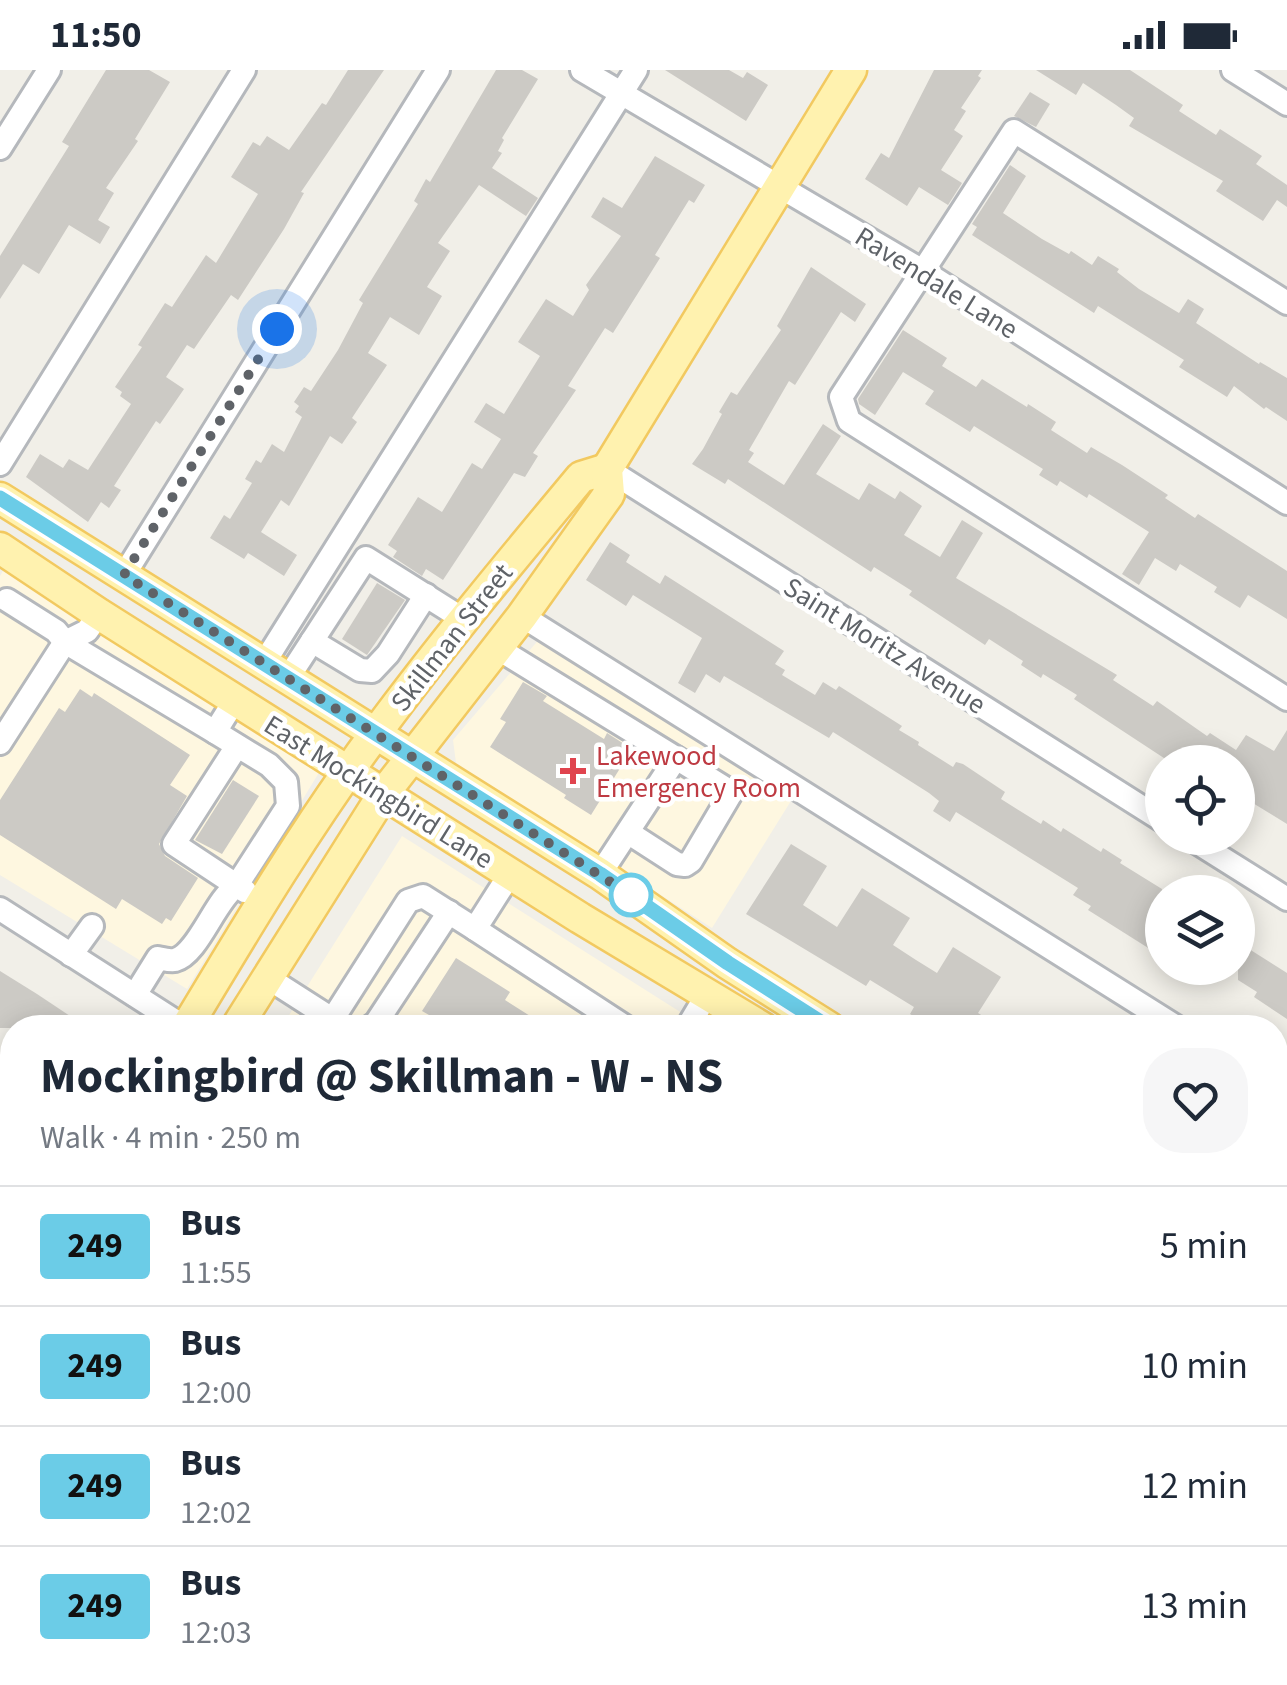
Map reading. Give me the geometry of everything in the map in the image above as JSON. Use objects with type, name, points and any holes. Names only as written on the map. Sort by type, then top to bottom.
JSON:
[{"type":"main road","name":"Skillman Street","points":[[244,1015],[384,794],[522,616],[609,494],[607,469],[851,70]]},
{"type":"main road","name":"Skillman Street","points":[[193,1015],[349,772],[463,618],[580,477],[607,469]]},
{"type":"main road","name":"East Mockingbird Lane","points":[[0,498],[600,874],[810,1015]]},
{"type":"main road","name":"East Mockingbird Lane","points":[[10,560],[742,1015]]},
{"type":"main road","points":[[98,614],[124,575]]},
{"type":"main road","points":[[708,993],[728,963]]},
{"type":"street","points":[[0,148],[49,70]]},
{"type":"street","points":[[0,464],[244,70]]},
{"type":"street","points":[[124,575],[438,70]]},
{"type":"street","name":"Ravendale Lane","points":[[582,70],[921,270],[1287,503]]},
{"type":"street","points":[[276,670],[636,70]]},
{"type":"street","points":[[1234,70],[1287,104]]},
{"type":"street","points":[[1287,303],[1014,131],[842,397],[848,421],[1287,699]]},
{"type":"street","name":"Saint Moritz Avenue","points":[[607,469],[1145,809]]},
{"type":"street","points":[[276,670],[312,641],[366,558],[463,618]]},
{"type":"street","points":[[10,560],[3,605],[56,631],[65,642],[269,765],[286,782],[288,806],[237,886],[226,892],[187,952],[175,960],[158,958],[135,996]]},
{"type":"street","points":[[312,641],[360,670],[372,670],[388,654],[426,595]]},
{"type":"street","points":[[0,743],[65,642],[87,631],[98,614]]},
{"type":"street","points":[[522,616],[1157,1015]]},
{"type":"street","points":[[400,636],[434,657]]},
{"type":"street","points":[[497,648],[728,790],[730,795],[685,865],[677,864],[628,833]]},
{"type":"street","points":[[215,732],[235,700]]},
{"type":"street","points":[[269,765],[288,733]]},
{"type":"street","points":[[237,746],[174,844],[263,902]]},
{"type":"street","points":[[600,874],[676,758]]},
{"type":"street","points":[[1217,855],[1287,899]]},
{"type":"street","points":[[474,929],[510,874]]},
{"type":"street","points":[[341,1015],[408,901],[423,896],[606,1015]]},
{"type":"street","points":[[0,909],[166,1015]]},
{"type":"street","points":[[381,1015],[449,912]]},
{"type":"street","points":[[71,954],[92,926]]},
{"type":"street","points":[[268,978],[321,1015]]},
{"type":"street","points":[[695,1015],[708,993]]},
{"type":"shaded area","points":[[3,571],[323,766],[187,989],[0,875]]},
{"type":"shaded area","points":[[541,637],[794,796],[712,928],[456,763],[453,740]]},
{"type":"shaded area","points":[[402,836],[685,1015],[289,1015]]},
{"type":"building","points":[[106,70],[149,70],[170,82],[135,139],[138,141],[106,188],[114,193],[98,220],[110,227],[100,244],[69,225],[39,274],[23,264],[0,299],[0,256],[69,146],[62,142]]},
{"type":"building","points":[[348,70],[384,70],[301,192],[304,193],[284,229],[238,300],[231,295],[194,349],[187,345],[166,377],[184,389],[160,424],[156,421],[114,486],[121,490],[109,508],[101,502],[88,522],[26,477],[40,454],[63,468],[69,459],[88,470],[131,404],[115,387],[142,347],[138,345],[165,303],[172,307],[206,255],[216,263],[258,194],[231,177],[253,142],[260,146],[267,136],[289,150],[322,103],[326,105]]},
{"type":"building","points":[[496,70],[522,70],[538,79],[502,138],[498,151],[502,153],[492,168],[538,198],[526,216],[479,185],[438,243],[450,251],[427,287],[442,296],[419,335],[390,317],[368,353],[387,365],[352,418],[357,422],[342,444],[330,436],[289,506],[281,500],[261,532],[297,555],[284,576],[248,553],[244,559],[210,538],[224,515],[230,519],[252,483],[245,479],[256,460],[261,463],[272,444],[284,452],[302,417],[295,412],[299,406],[294,402],[304,387],[311,391],[338,350],[363,303],[359,300],[418,204],[414,201],[426,179],[430,182]]},
{"type":"building","points":[[665,70],[729,70],[743,78],[747,72],[768,85],[746,121]]},
{"type":"building","points":[[934,70],[982,70],[954,130],[963,136],[941,170],[962,183],[948,205],[919,187],[907,206],[865,179],[881,153],[889,158]]},
{"type":"building","points":[[1036,70],[1130,70],[1183,105],[1179,111],[1216,135],[1220,129],[1262,156],[1256,164],[1287,185],[1287,207],[1277,200],[1263,221],[1216,191],[1223,181],[1129,126],[1134,118],[1083,83],[1076,95]]},
{"type":"building","points":[[1030,92],[1050,104],[1036,127],[1014,116]]},
{"type":"building","points":[[655,156],[705,185],[694,203],[689,200],[655,255],[660,258],[613,333],[605,328],[568,386],[576,390],[533,453],[538,456],[525,477],[514,473],[443,580],[426,569],[422,576],[393,557],[397,551],[388,545],[418,497],[442,512],[472,463],[482,469],[501,439],[474,422],[486,403],[504,414],[540,356],[518,342],[546,299],[573,316],[589,290],[586,285],[621,236],[591,217],[603,197],[622,208]]},
{"type":"building","points":[[1010,165],[1026,176],[1003,213],[1092,265],[1098,256],[1119,269],[1117,272],[1139,289],[1179,313],[1188,299],[1204,309],[1196,323],[1287,378],[1287,421],[1234,386],[1227,397],[1179,367],[1184,360],[1098,306],[1094,313],[972,235],[977,227],[972,224]]},
{"type":"building","points":[[811,267],[866,304],[855,322],[841,312],[795,385],[789,381],[749,450],[754,453],[748,462],[784,485],[823,424],[841,436],[816,474],[859,500],[869,483],[895,499],[900,491],[922,506],[904,535],[940,557],[962,520],[983,533],[956,578],[1117,675],[1113,680],[1153,706],[1157,701],[1207,736],[1210,733],[1228,745],[1145,746],[1074,699],[1077,695],[1043,674],[1041,678],[989,639],[985,645],[874,567],[871,572],[728,479],[725,484],[692,464],[731,392],[737,395],[781,330],[777,326]]},
{"type":"building","points":[[903,330],[947,358],[942,366],[976,387],[982,379],[1027,407],[1028,404],[1056,422],[1051,430],[1087,453],[1091,447],[1122,465],[1195,518],[1198,514],[1287,571],[1287,619],[1248,595],[1240,608],[1214,592],[1217,587],[1180,564],[1176,571],[1155,558],[1139,585],[1122,574],[1149,532],[1089,494],[1087,498],[1060,481],[1057,486],[1039,475],[1043,469],[974,426],[970,432],[925,404],[934,391],[903,372],[875,415],[859,404],[858,399]]},
{"type":"building","points":[[610,542],[630,555],[626,562],[660,584],[665,575],[784,651],[775,664],[785,670],[782,675],[815,695],[823,682],[836,690],[839,686],[902,726],[899,730],[918,745],[953,767],[956,762],[963,764],[1005,792],[1001,799],[1041,824],[1043,820],[1061,832],[1063,828],[1122,860],[1120,863],[1145,878],[1145,946],[1088,910],[1091,906],[1073,895],[1078,888],[956,812],[950,822],[933,811],[939,801],[929,793],[833,732],[829,738],[724,676],[720,683],[706,674],[695,693],[678,683],[702,638],[633,595],[626,606],[586,580]]},
{"type":"building","points":[[377,583],[405,600],[367,655],[342,639]]},
{"type":"building","name":"Lakewood Emergency Room","points":[[523,682],[547,696],[543,701],[604,739],[607,733],[632,749],[591,815],[490,747],[506,722],[500,719]]},
{"type":"building","points":[[80,689],[92,697],[94,693],[190,755],[170,785],[187,796],[159,844],[165,856],[198,878],[171,921],[166,918],[162,924],[122,899],[116,909],[0,835],[0,800],[59,708],[65,712]]},
{"type":"building","points":[[1287,730],[1287,824],[1255,804],[1255,745],[1239,745],[1246,735],[1274,751]]},
{"type":"building","points":[[233,780],[259,796],[222,854],[195,840]]},
{"type":"building","points":[[791,844],[827,866],[803,905],[837,927],[862,888],[910,918],[893,945],[916,960],[937,973],[953,947],[1001,977],[978,1013],[981,1015],[912,1015],[914,1007],[870,980],[866,986],[746,914]]},
{"type":"building","points":[[1255,953],[1287,973],[1287,1015],[1254,997],[1257,992],[1246,985],[1255,985]]},
{"type":"building","points":[[456,958],[510,992],[505,1000],[529,1015],[429,1015],[422,1011]]},
{"type":"building","points":[[0,971],[68,1015],[0,1015]]},
{"type":"bus line","name":"249","points":[[0,498],[600,874],[810,1015]]},
{"type":"place","name":"Lakewood Emergency Room","points":[[573,771]]},
{"type":"route","points":[[277,329],[124,575],[631,895]]}]
